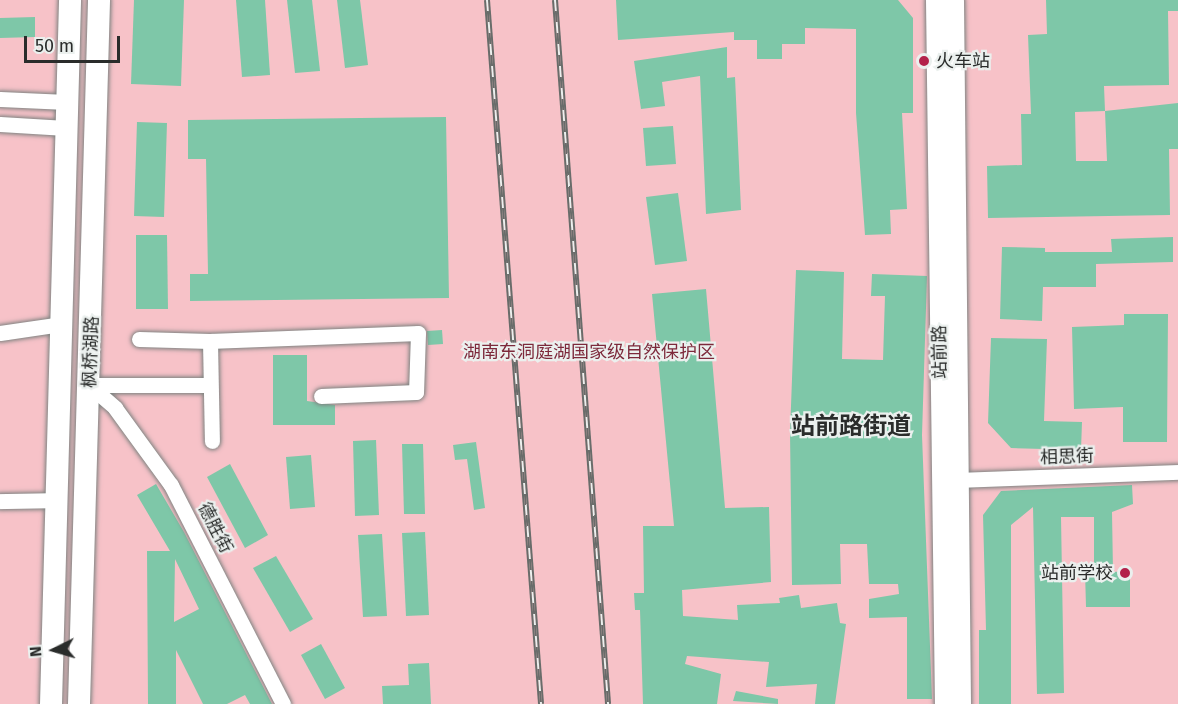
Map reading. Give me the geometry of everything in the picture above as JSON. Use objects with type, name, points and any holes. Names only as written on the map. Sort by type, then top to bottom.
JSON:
[{"type":"main road","name":"枫桥湖路","points":[[51,704],[70,0]]},
{"type":"main road","name":"枫桥湖路","points":[[79,704],[99,0]]},
{"type":"main road","name":"站前路","points":[[936,0],[945,704]]},
{"type":"main road","name":"站前路","points":[[953,0],[960,704]]},
{"type":"street","points":[[0,99],[67,102]]},
{"type":"street","points":[[0,124],[66,128]]},
{"type":"street","points":[[0,333],[62,324]]},
{"type":"street","points":[[139,339],[210,341],[418,333],[416,392],[321,396]]},
{"type":"street","points":[[210,341],[212,441]]},
{"type":"street","points":[[89,385],[210,385]]},
{"type":"street","name":"德胜街","points":[[89,385],[115,408],[171,485],[283,704]]},
{"type":"street","name":"相思街","points":[[957,480],[1178,472]]},
{"type":"street","points":[[0,501],[56,500]]},
{"type":"green space","name":"湖南东洞庭湖国家级自然保护区","points":[[0,0],[1178,0],[1178,704],[0,704]]},
{"type":"building","points":[[134,0],[184,0],[181,86],[131,84]]},
{"type":"building","points":[[236,0],[265,0],[270,75],[242,77]]},
{"type":"building","points":[[287,0],[312,0],[320,71],[295,73]]},
{"type":"building","points":[[337,0],[360,0],[368,65],[345,68]]},
{"type":"building","points":[[616,0],[898,0],[913,18],[913,113],[902,113],[907,209],[890,210],[891,234],[865,235],[856,113],[856,29],[805,28],[805,44],[782,44],[782,59],[757,59],[757,40],[734,40],[734,32],[618,40]]},
{"type":"building","points":[[1046,0],[1178,0],[1178,11],[1168,11],[1169,85],[1104,86],[1105,111],[1178,103],[1178,149],[1169,149],[1170,215],[988,218],[987,166],[1022,165],[1021,114],[1031,114],[1028,35],[1047,34]],"holes":[[[1105,111],[1107,161],[1076,161],[1075,112]]]},
{"type":"building","points":[[35,17],[35,37],[0,38],[0,18]]},
{"type":"building","points":[[727,47],[727,78],[735,77],[741,210],[706,214],[700,76],[662,82],[665,106],[641,109],[634,61]]},
{"type":"building","points":[[446,117],[449,298],[190,301],[190,274],[208,274],[206,159],[188,159],[188,120]]},
{"type":"building","points":[[137,122],[167,123],[164,217],[134,216]]},
{"type":"building","points":[[673,126],[676,164],[646,166],[643,128]]},
{"type":"building","points":[[678,193],[687,261],[655,265],[646,197]]},
{"type":"building","points":[[136,235],[167,235],[168,309],[136,309]]},
{"type":"building","points":[[1173,237],[1173,262],[1096,264],[1096,287],[1043,287],[1042,321],[1000,319],[1002,247],[1045,248],[1045,252],[1112,252],[1111,239]]},
{"type":"building","points":[[796,270],[844,272],[842,359],[883,360],[885,296],[871,296],[872,274],[927,276],[922,435],[932,699],[907,699],[907,617],[869,618],[869,599],[899,594],[898,584],[869,584],[867,544],[840,544],[841,584],[792,585],[790,433]]},
{"type":"building","points":[[706,289],[725,508],[769,507],[771,582],[682,590],[683,616],[738,620],[737,605],[780,603],[779,598],[799,595],[801,608],[837,603],[840,623],[846,624],[835,704],[815,704],[817,684],[766,687],[769,662],[687,656],[685,664],[721,674],[717,704],[643,704],[640,610],[635,610],[634,593],[644,593],[643,526],[674,526],[652,294]]},
{"type":"building","points":[[1124,314],[1168,314],[1167,442],[1123,442],[1123,407],[1074,409],[1072,327],[1124,325]]},
{"type":"building","points":[[442,330],[443,344],[428,345],[427,331]]},
{"type":"building","points":[[991,338],[1047,339],[1044,421],[1082,422],[1081,450],[1011,448],[988,423]]},
{"type":"building","points":[[273,355],[307,355],[307,401],[335,405],[335,425],[273,425]]},
{"type":"building","points":[[376,440],[379,515],[355,516],[353,441]]},
{"type":"building","points":[[476,442],[485,508],[474,510],[467,459],[455,460],[453,445]]},
{"type":"building","points":[[402,444],[423,444],[425,514],[404,514]]},
{"type":"building","points":[[311,455],[315,507],[290,509],[286,457]]},
{"type":"building","points":[[230,464],[268,535],[245,548],[207,477]]},
{"type":"building","points":[[156,484],[184,532],[272,704],[250,704],[245,695],[227,704],[203,704],[176,650],[176,704],[148,704],[147,551],[170,551],[137,495]],"holes":[[[175,559],[199,609],[174,622]]]},
{"type":"building","points":[[1132,485],[1133,504],[1112,512],[1113,572],[1130,571],[1130,607],[1086,607],[1085,571],[1094,571],[1094,517],[1061,517],[1064,693],[1037,694],[1033,507],[1011,525],[1011,704],[979,704],[979,630],[986,630],[983,515],[1001,491]]},
{"type":"building","points":[[425,532],[429,615],[406,616],[402,533]]},
{"type":"building","points":[[382,534],[387,616],[363,617],[358,535]]},
{"type":"building","points":[[276,556],[313,619],[290,632],[253,568]]},
{"type":"building","points":[[321,644],[345,688],[325,699],[301,655]]},
{"type":"building","points":[[429,663],[431,704],[383,704],[382,686],[409,685],[408,664]]},
{"type":"building","points":[[736,691],[778,699],[778,704],[733,701]]},
{"type":"railway","points":[[487,0],[541,704]]},
{"type":"railway","points":[[555,0],[608,704]]},
{"type":"place","name":"火车站","points":[[924,61]]},
{"type":"place","name":"站前学校","points":[[1125,573]]},
{"type":"district","name":"站前路街道","points":[[851,427]]}]
